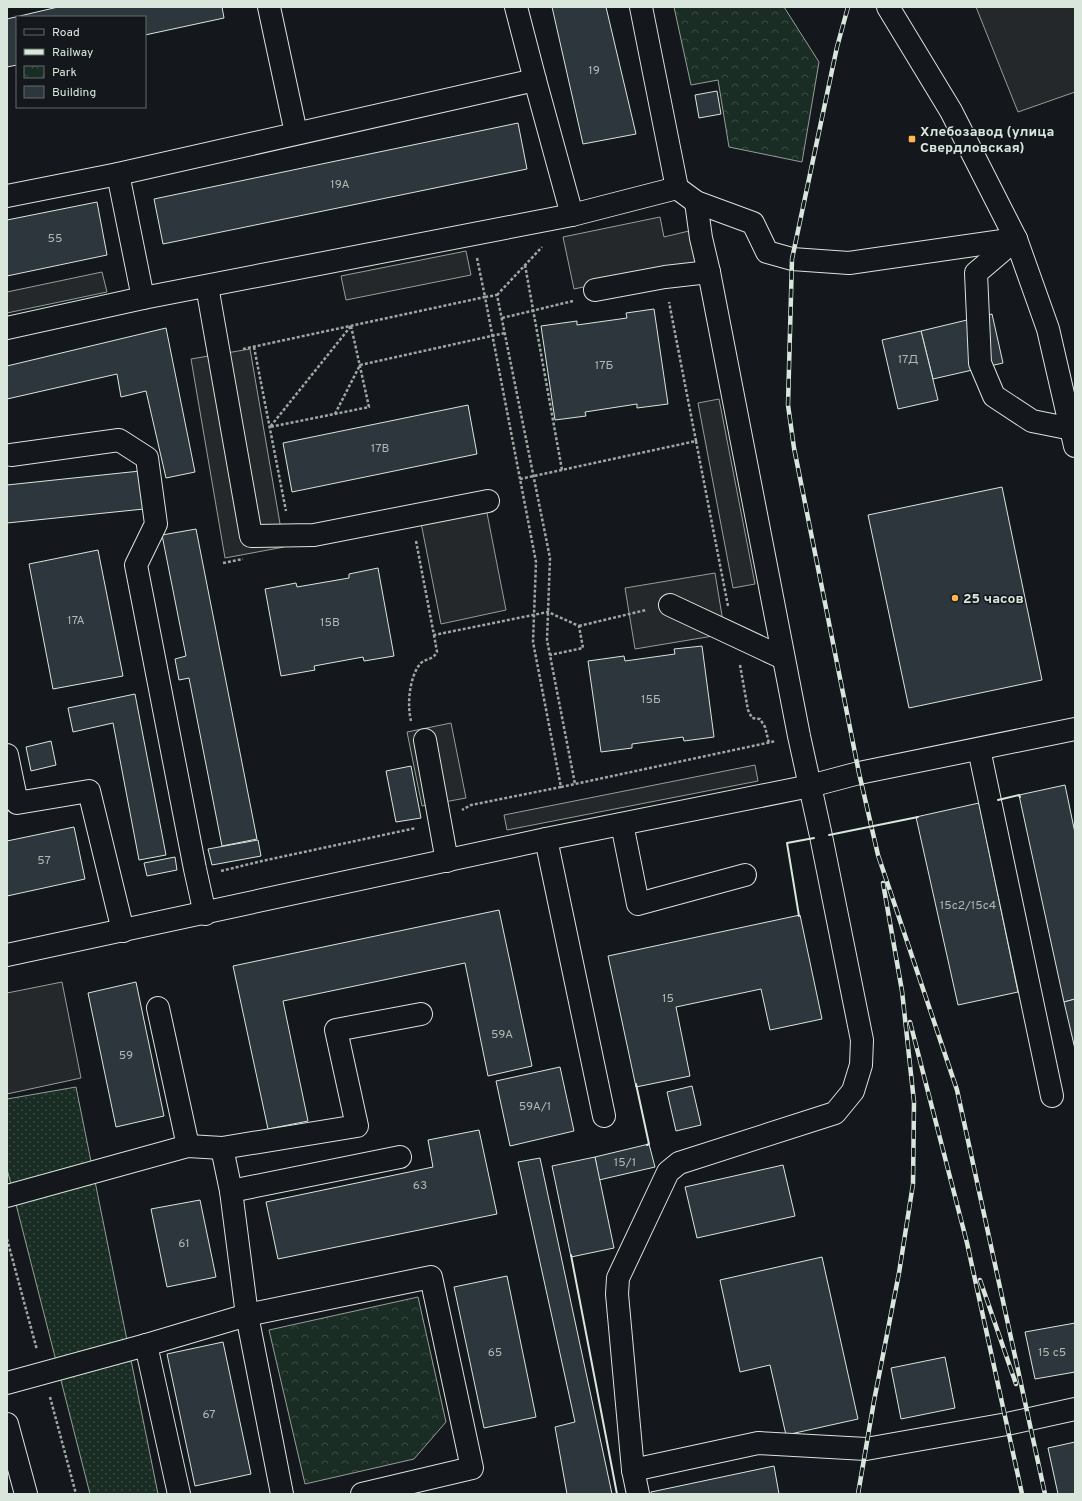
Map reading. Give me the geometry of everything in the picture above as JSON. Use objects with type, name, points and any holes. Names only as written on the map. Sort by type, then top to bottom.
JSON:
[{"type":"main road","points":[[269,7],[296,133]]},
{"type":"main road","points":[[516,7],[572,215]]},
{"type":"main road","points":[[641,7],[677,188],[696,202],[752,223],[767,252],[792,259],[849,263],[1016,239]]},
{"type":"main road","points":[[888,7],[951,111],[1016,239],[1048,329],[1073,438]]},
{"type":"main road","points":[[7,196],[118,174],[535,80]]},
{"type":"main road","points":[[118,174],[143,298]]},
{"type":"main road","points":[[7,328],[143,298],[572,215],[677,188]]},
{"type":"main road","points":[[638,1494],[634,1470],[617,1294],[618,1278],[668,1172],[679,1162],[835,1113],[853,1091],[861,1065],[862,1040],[783,658],[709,272],[701,238],[696,202]]},
{"type":"main road","points":[[1016,239],[976,273],[980,363],[994,396],[1032,421],[1073,438]]},
{"type":"main road","points":[[595,290],[665,277],[709,272]]},
{"type":"main road","points":[[207,286],[251,536],[314,534],[488,501]]},
{"type":"main road","points":[[11,455],[119,440],[147,458],[156,524],[136,565],[204,914]]},
{"type":"main road","points":[[670,605],[783,658]]},
{"type":"main road","points":[[7,955],[204,914],[546,839],[810,786],[859,773],[1075,728]]},
{"type":"main road","points":[[425,740],[447,861]]},
{"type":"main road","points":[[979,749],[1052,1096]]},
{"type":"main road","points":[[7,755],[17,803],[89,791],[123,930]]},
{"type":"main road","points":[[622,824],[638,904],[745,875]]},
{"type":"main road","points":[[546,839],[604,1116]]},
{"type":"main road","points":[[158,1008],[188,1146]]},
{"type":"main road","points":[[7,1196],[188,1146],[222,1148],[357,1126],[336,1030],[421,1014]]},
{"type":"main road","points":[[222,1148],[231,1191],[247,1315],[282,1494]]},
{"type":"main road","points":[[231,1191],[400,1157]]},
{"type":"main road","points":[[7,1384],[247,1315],[431,1277],[472,1468],[362,1494]]},
{"type":"main road","points":[[146,1345],[179,1494]]},
{"type":"main road","points":[[634,1470],[758,1443],[866,1450],[1007,1424],[1075,1409]]},
{"type":"main road","points":[[7,1424],[26,1494]]},
{"type":"path","points":[[472,235],[536,562],[532,642],[562,787]]},
{"type":"path","points":[[219,354],[497,295],[546,243]]},
{"type":"path","points":[[525,265],[562,470]]},
{"type":"path","points":[[665,277],[748,710],[752,718],[760,719],[765,727],[769,742]]},
{"type":"path","points":[[502,318],[570,302],[595,290]]},
{"type":"path","points":[[497,295],[550,558],[547,640],[576,784]]},
{"type":"path","points":[[270,427],[369,407],[351,326]]},
{"type":"path","points":[[270,427],[351,326]]},
{"type":"path","points":[[360,365],[505,333]]},
{"type":"path","points":[[254,347],[291,535]]},
{"type":"path","points":[[335,414],[360,365]]},
{"type":"path","points":[[520,478],[696,441]]},
{"type":"path","points":[[414,533],[438,652],[433,658],[421,663],[416,672],[409,696],[408,711],[411,725],[417,737],[425,740]]},
{"type":"path","points":[[223,563],[247,558]]},
{"type":"path","points":[[434,635],[548,612],[579,626],[670,605]]},
{"type":"path","points":[[550,655],[583,648],[579,626]]},
{"type":"path","points":[[196,877],[262,860],[440,823],[471,805],[799,736]]},
{"type":"green space","points":[[674,7],[784,7],[819,62],[802,162],[729,147],[718,80],[691,85]]},
{"type":"green space","points":[[76,1087],[158,1494],[90,1494],[7,1169],[7,1099]]},
{"type":"green space","points":[[418,1297],[446,1422],[414,1459],[305,1484],[269,1330]]},
{"type":"shaded area","points":[[976,7],[1075,7],[1075,92],[1018,112]]},
{"type":"shaded area","points":[[660,217],[664,237],[693,230],[700,262],[574,289],[563,237]]},
{"type":"shaded area","points":[[466,251],[471,275],[346,300],[341,276]]},
{"type":"shaded area","points":[[102,272],[107,292],[7,313],[7,292]]},
{"type":"shaded area","points":[[250,349],[284,547],[225,558],[191,359]]},
{"type":"shaded area","points":[[719,399],[755,584],[733,588],[698,403]]},
{"type":"shaded area","points":[[486,508],[506,610],[441,624],[421,523]]},
{"type":"shaded area","points":[[715,573],[725,634],[635,649],[625,588]]},
{"type":"shaded area","points":[[451,723],[466,798],[422,806],[407,732]]},
{"type":"shaded area","points":[[755,765],[758,781],[507,830],[504,815]]},
{"type":"shaded area","points":[[62,982],[81,1078],[7,1094],[7,993]]},
{"type":"building","points":[[58,7],[222,7],[224,18],[146,35],[146,16],[20,16]]},
{"type":"building","points":[[552,7],[606,7],[636,134],[583,144]]},
{"type":"building","points":[[16,17],[16,65],[7,67],[7,19]]},
{"type":"building","points":[[717,91],[721,114],[699,118],[695,95]]},
{"type":"building","points":[[518,123],[527,169],[163,244],[154,199]]},
{"type":"building","points":[[97,202],[107,255],[7,276],[7,220]]},
{"type":"building","points":[[654,309],[668,404],[637,408],[637,404],[585,412],[586,416],[555,420],[541,326],[577,321],[577,325],[627,318],[626,313]]},
{"type":"building","points":[[992,314],[1003,363],[933,379],[921,331]]},
{"type":"building","points":[[166,328],[195,472],[166,478],[146,391],[121,397],[117,374],[7,399],[7,366]]},
{"type":"building","points":[[921,331],[938,400],[898,409],[882,340]]},
{"type":"building","points":[[468,405],[477,454],[292,492],[283,443]]},
{"type":"building","points":[[140,471],[144,509],[7,523],[7,485]]},
{"type":"building","name":"25 часов","points":[[1002,487],[1042,680],[909,708],[868,515]]},
{"type":"building","points":[[196,529],[257,839],[222,846],[189,678],[179,680],[175,659],[186,656],[162,535]]},
{"type":"building","points":[[98,550],[123,676],[53,689],[29,564]]},
{"type":"building","points":[[378,568],[394,656],[364,661],[363,657],[314,666],[315,670],[281,676],[265,589],[296,583],[297,587],[349,578],[349,574]]},
{"type":"building","points":[[702,646],[714,737],[684,741],[683,737],[632,744],[632,748],[601,752],[588,661],[624,656],[625,661],[675,654],[674,649]]},
{"type":"building","points":[[135,694],[166,855],[139,860],[113,723],[73,732],[68,708]]},
{"type":"building","points":[[51,741],[56,765],[31,771],[26,747]]},
{"type":"building","points":[[411,766],[421,818],[396,822],[386,771]]},
{"type":"building","points":[[1065,785],[1075,833],[1075,999],[1064,1002],[1019,795]]},
{"type":"building","points":[[979,803],[1018,992],[958,1005],[916,817]]},
{"type":"building","points":[[74,827],[85,879],[7,896],[7,841]]},
{"type":"building","points":[[258,840],[261,856],[212,865],[208,849]]},
{"type":"building","points":[[175,857],[177,870],[147,876],[144,863]]},
{"type":"building","points":[[499,910],[532,1066],[488,1076],[465,963],[283,1001],[308,1121],[268,1129],[233,966]]},
{"type":"building","points":[[800,915],[822,1019],[770,1030],[761,989],[676,1007],[690,1076],[636,1087],[608,956]]},
{"type":"building","points":[[136,982],[164,1116],[116,1127],[88,993]]},
{"type":"building","points":[[1075,999],[1075,1049],[1064,1002]]},
{"type":"building","points":[[560,1067],[574,1131],[510,1146],[496,1081]]},
{"type":"building","points":[[692,1086],[701,1125],[676,1131],[667,1092]]},
{"type":"building","points":[[479,1130],[497,1214],[278,1259],[266,1202],[433,1167],[428,1140]]},
{"type":"building","points":[[649,1144],[655,1167],[599,1180],[595,1157]]},
{"type":"building","points":[[595,1157],[614,1248],[571,1257],[552,1166]]},
{"type":"building","points":[[540,1158],[612,1494],[567,1494],[555,1427],[575,1422],[518,1162]]},
{"type":"building","points":[[783,1165],[795,1216],[697,1238],[685,1187]]},
{"type":"building","points":[[200,1200],[216,1277],[167,1287],[151,1209]]},
{"type":"building","points":[[822,1257],[858,1419],[786,1435],[770,1365],[740,1372],[720,1280]]},
{"type":"building","points":[[507,1276],[536,1417],[484,1428],[454,1287]]},
{"type":"building","points":[[1075,1323],[1075,1372],[1035,1379],[1025,1332]]},
{"type":"building","points":[[223,1342],[251,1474],[195,1486],[167,1354]]},
{"type":"building","points":[[945,1357],[955,1408],[901,1419],[891,1368]]},
{"type":"building","points":[[1075,1442],[1075,1494],[1058,1494],[1048,1448]]},
{"type":"building","points":[[774,1466],[779,1494],[651,1494],[651,1492]]},
{"type":"railway","points":[[848,7],[837,47],[792,259],[788,405],[794,448],[859,773],[878,855],[957,1090],[1045,1494]]},
{"type":"railway","points":[[858,1494],[874,1401],[899,1273],[913,1184],[914,1102],[902,991],[883,883]]},
{"type":"railway","points":[[910,1022],[967,1243],[1022,1494]]},
{"type":"railway","points":[[980,1280],[1016,1384]]},
{"type":"wall","points":[[998,800],[1019,795],[1020,797]]},
{"type":"wall","points":[[829,835],[918,817]]},
{"type":"wall","points":[[799,916],[787,843],[814,838]]},
{"type":"wall","points":[[636,1084],[649,1144],[647,1145]]},
{"type":"wall","points":[[571,1255],[617,1494]]},
{"type":"place","name":"Хлебозавод (улица Свердловская)","points":[[912,139]]},
{"type":"place","name":"25 часов","points":[[955,598]]}]
